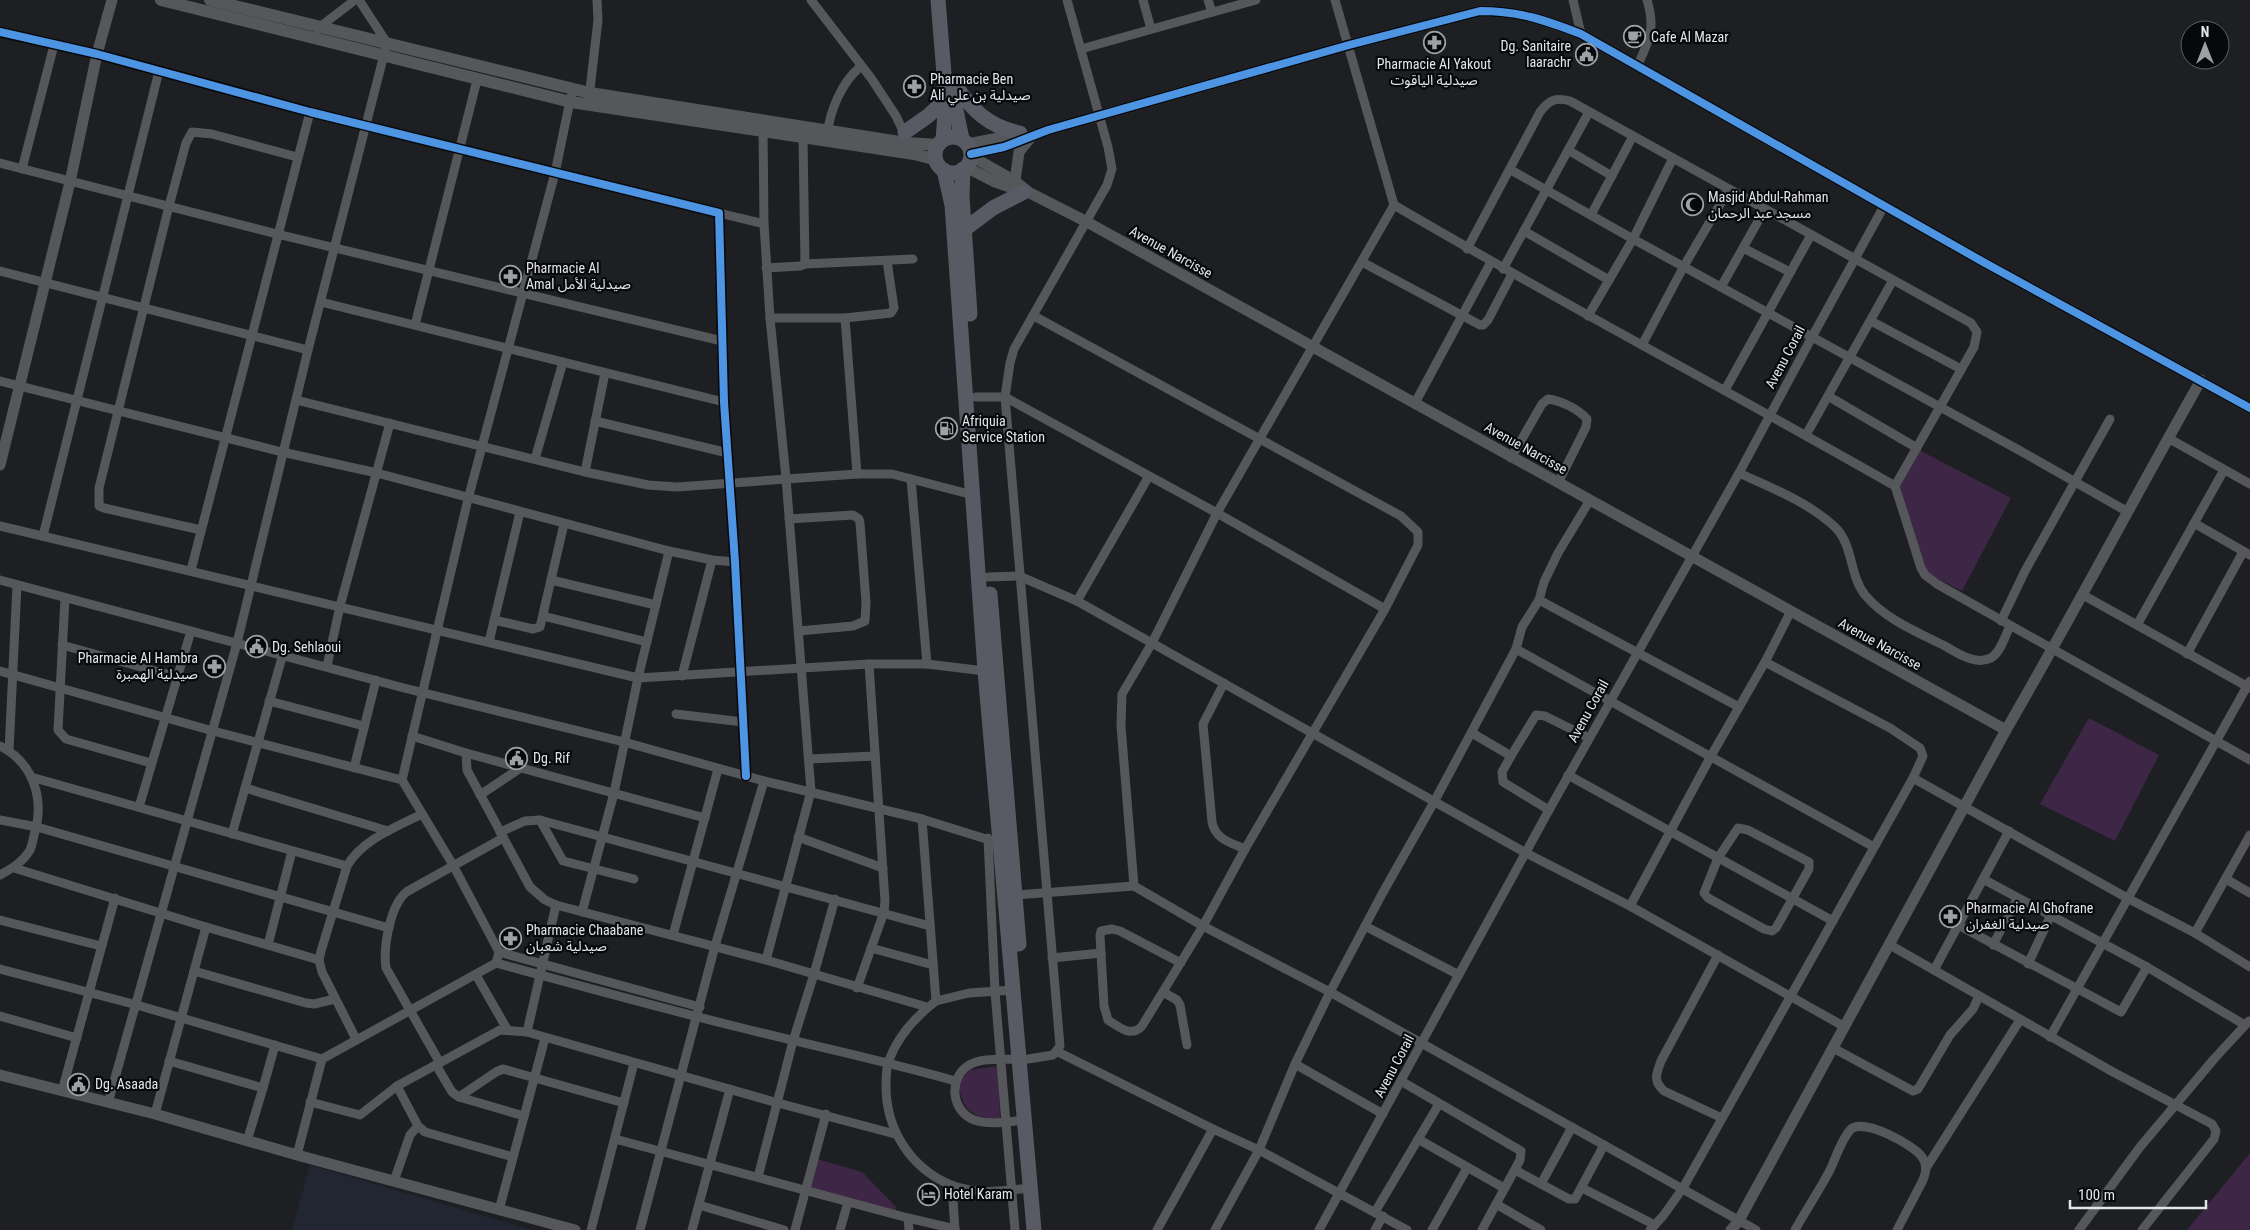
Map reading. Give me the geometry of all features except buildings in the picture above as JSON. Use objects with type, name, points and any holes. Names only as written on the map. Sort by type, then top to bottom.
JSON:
[{"type":"highway","points":[[938,0],[946,100],[941,142],[936,152],[952,204],[985,671],[993,840],[1012,990],[1023,1059],[1042,1230]]},
{"type":"highway","points":[[947,0],[956,110],[967,155],[962,196],[988,577],[1014,895],[1023,1059],[1024,1120],[1034,1230]]},
{"type":"highway","points":[[954,84],[971,107],[985,120],[1002,129],[1026,135]]},
{"type":"highway","points":[[906,138],[946,100]]},
{"type":"highway","points":[[941,142],[949,137],[967,155]]},
{"type":"highway","points":[[941,165],[954,172],[967,155]]},
{"type":"highway","points":[[965,229],[1023,189]]},
{"type":"main road","points":[[161,0],[571,89],[589,99]]},
{"type":"main road","points":[[210,0],[316,33]]},
{"type":"main road","points":[[384,49],[477,80],[571,102],[589,99],[827,136],[914,154],[941,165]]},
{"type":"main road","points":[[763,127],[803,138],[827,136],[906,138],[941,142]]},
{"type":"street","points":[[0,465],[70,182],[97,54],[112,0]]},
{"type":"street","points":[[316,33],[355,0]]},
{"type":"street","points":[[108,1103],[137,1006],[237,643],[282,452],[384,49],[359,0]]},
{"type":"street","points":[[589,99],[598,20],[597,0]]},
{"type":"street","points":[[811,0],[860,67],[871,78],[906,138]]},
{"type":"street","points":[[1024,1120],[984,1122],[967,1117],[960,1109],[954,1090],[955,1081],[962,1071],[970,1065],[980,1061],[1048,1058],[1058,1052],[1060,1046],[1019,576],[1006,397],[1010,363],[1014,349],[1087,222],[1107,185],[1112,169],[1100,116],[1067,0]]},
{"type":"street","points":[[1143,0],[1151,30]]},
{"type":"street","points":[[1208,0],[1212,12]]},
{"type":"street","points":[[1081,49],[1256,0]]},
{"type":"street","points":[[1335,0],[1394,206],[1467,249],[1771,415],[1895,486],[1917,557],[1925,575],[2001,621],[2250,760]]},
{"type":"street","points":[[1573,0],[1581,34]]},
{"type":"street","points":[[1637,67],[1652,31],[1652,18],[1647,0]]},
{"type":"street","points":[[967,155],[1004,147],[1026,135],[1100,116],[1349,45],[1480,11],[1502,11],[1534,17],[1581,34],[1884,206],[2250,408]]},
{"type":"street","points":[[0,32],[97,54],[310,112],[764,224]]},
{"type":"street","points":[[22,169],[54,45]]},
{"type":"street","points":[[827,136],[833,109],[848,80],[860,67]]},
{"type":"street","points":[[43,536],[102,298],[130,196],[159,71]]},
{"type":"street","points":[[415,325],[477,80]]},
{"type":"street","points":[[297,1155],[322,1058],[476,975],[496,963],[499,952],[453,865],[402,780],[468,499],[555,173],[571,102],[571,89]]},
{"type":"street","points":[[1467,249],[1546,104],[1551,100],[1562,99],[1570,101],[1729,189],[1974,327],[1977,332],[1976,341],[1895,486]]},
{"type":"street","points":[[191,570],[310,112]]},
{"type":"street","points":[[1503,269],[1589,112]]},
{"type":"street","points":[[763,127],[766,268],[790,519],[811,791],[766,960]]},
{"type":"street","points":[[201,530],[99,506],[99,488],[169,206],[186,143],[192,132],[212,134],[298,157]]},
{"type":"street","points":[[1023,189],[1019,152],[1026,135]]},
{"type":"street","points":[[1591,215],[1633,136]]},
{"type":"street","points":[[803,138],[804,264]]},
{"type":"street","points":[[1568,150],[1612,176]]},
{"type":"street","name":"Avenue Narcisse","points":[[967,155],[995,182],[1023,189],[1087,222],[2006,730]]},
{"type":"street","points":[[1588,316],[1633,239],[1673,158]]},
{"type":"street","points":[[0,163],[277,234],[722,342]]},
{"type":"street","points":[[1511,170],[2128,512]]},
{"type":"street","points":[[1642,345],[1684,266],[1729,189]]},
{"type":"street","points":[[1134,886],[1120,704],[1122,694],[1152,643],[1217,513],[1394,206]]},
{"type":"street","name":"Avenu Corail","points":[[1319,1230],[1588,738],[1739,473],[1884,206]]},
{"type":"street","points":[[1721,287],[1764,209]]},
{"type":"street","points":[[719,214],[724,402],[735,562],[746,776]]},
{"type":"street","points":[[1524,231],[1609,280]]},
{"type":"street","points":[[1725,390],[1811,235]]},
{"type":"street","points":[[1743,248],[1790,272]]},
{"type":"street","points":[[766,268],[800,266],[804,264],[913,259]]},
{"type":"street","points":[[770,318],[845,318],[891,313],[894,308],[887,261]]},
{"type":"street","points":[[1362,262],[1477,324],[1485,323],[1512,274]]},
{"type":"street","points":[[1415,403],[1491,262]]},
{"type":"street","points":[[0,271],[308,350]]},
{"type":"street","points":[[1806,435],[1871,321],[1892,280]]},
{"type":"street","points":[[321,302],[724,402]]},
{"type":"street","points":[[1034,316],[1401,516],[1415,527],[1418,532],[1418,546],[1386,609],[1312,732],[1203,926],[1181,963],[1163,992],[1138,1031],[1126,1031],[1108,1020],[1104,1006],[1101,931],[1112,929],[1120,931],[1181,963]]},
{"type":"street","points":[[845,318],[857,474]]},
{"type":"street","points":[[1871,321],[1961,369]]},
{"type":"street","points":[[535,459],[562,362]]},
{"type":"street","points":[[585,472],[606,373]]},
{"type":"street","points":[[1734,1226],[1890,945],[2006,730],[2053,650],[2201,380]]},
{"type":"street","points":[[0,381],[224,438],[376,473],[669,551],[712,560],[735,562]]},
{"type":"street","points":[[1828,396],[1917,448]]},
{"type":"street","points":[[976,397],[1006,397],[1386,609]]},
{"type":"street","points":[[1511,458],[1542,404],[1548,399],[1557,400],[1581,412],[1587,419],[1586,427],[1558,483]]},
{"type":"street","points":[[296,400],[585,472],[665,487],[880,472],[973,495]]},
{"type":"street","points":[[2001,621],[2110,419]]},
{"type":"street","points":[[595,421],[728,453]]},
{"type":"street","points":[[327,666],[340,606],[390,423]]},
{"type":"street","points":[[2168,438],[2250,484]]},
{"type":"street","points":[[2137,625],[2224,470]]},
{"type":"street","points":[[1739,473],[1819,513],[1836,528],[1846,541],[1857,582],[1865,594],[1890,617],[1969,658],[1984,660],[1997,653],[2010,626]]},
{"type":"street","points":[[1077,601],[1149,476]]},
{"type":"street","points":[[911,479],[927,664]]},
{"type":"street","points":[[1215,1230],[1259,1150],[1296,1064],[1330,992],[1516,650],[1522,627],[1540,600],[1544,582],[1558,553],[1590,500]]},
{"type":"street","points":[[489,642],[520,512]]},
{"type":"street","points":[[790,519],[853,515],[859,519],[865,621],[853,626],[798,631]]},
{"type":"street","points":[[2187,654],[2247,553],[2194,523]]},
{"type":"street","points":[[494,620],[533,629],[540,627],[564,524]]},
{"type":"street","points":[[0,526],[251,584],[638,678],[869,664],[927,664],[985,671]]},
{"type":"street","points":[[582,912],[614,793],[638,678],[669,551]]},
{"type":"street","points":[[682,676],[712,560]]},
{"type":"street","points":[[988,577],[1019,576],[1077,601],[1224,682],[1434,802],[1526,853],[1630,906],[1845,1027]]},
{"type":"street","points":[[0,580],[422,692],[624,742],[764,781],[922,819],[993,840],[995,992],[1015,1230]]},
{"type":"street","points":[[551,580],[656,605]]},
{"type":"street","points":[[9,751],[17,585]]},
{"type":"street","points":[[2050,1036],[2249,685],[2187,654],[2083,595]]},
{"type":"street","points":[[65,598],[59,687],[58,730],[60,734],[66,739],[151,763]]},
{"type":"street","points":[[1540,600],[1739,707]]},
{"type":"street","points":[[1630,906],[1791,612]]},
{"type":"street","points":[[543,616],[647,642]]},
{"type":"street","points":[[138,808],[191,631]]},
{"type":"street","points":[[62,645],[177,677]]},
{"type":"street","points":[[1516,650],[1610,700],[1874,847]]},
{"type":"street","points":[[232,834],[283,654]]},
{"type":"street","points":[[1582,1188],[1652,1228],[1663,1216],[1683,1188],[1913,778],[1923,756],[1920,748],[1890,728],[1765,662]]},
{"type":"street","points":[[857,988],[884,912],[885,889],[869,664]]},
{"type":"street","points":[[0,670],[213,731],[402,780]]},
{"type":"street","points":[[354,768],[376,680]]},
{"type":"street","points":[[1224,682],[1203,724],[1212,822],[1214,830],[1219,836],[1245,849]]},
{"type":"street","points":[[269,701],[364,726]]},
{"type":"street","points":[[676,714],[743,722]]},
{"type":"street","points":[[1549,810],[1503,782],[1502,772],[1536,715],[1545,716],[1588,738]]},
{"type":"street","points":[[1472,733],[1511,756]]},
{"type":"street","points":[[412,736],[466,753],[705,818]]},
{"type":"street","points":[[0,746],[22,761],[37,789],[39,812],[37,827],[30,850],[14,868],[0,875]]},
{"type":"street","points":[[466,753],[467,770],[480,796],[530,887],[545,900],[556,905],[766,960],[927,1007]]},
{"type":"street","points":[[808,759],[875,756]]},
{"type":"street","points":[[480,796],[522,767]]},
{"type":"street","points":[[673,935],[695,860],[718,769]]},
{"type":"street","points":[[1568,775],[1832,921]]},
{"type":"street","points":[[31,777],[347,866]]},
{"type":"street","points":[[1913,778],[2129,899],[2195,933],[2250,967]]},
{"type":"street","points":[[640,1230],[698,1017],[715,946],[764,781]]},
{"type":"street","points":[[245,788],[388,831]]},
{"type":"street","points":[[356,1039],[335,999],[318,960],[347,866],[352,857],[388,831],[422,814]]},
{"type":"street","points":[[922,819],[936,1001]]},
{"type":"street","points":[[0,820],[37,827],[390,928]]},
{"type":"street","points":[[540,820],[563,860],[634,879]]},
{"type":"street","points":[[524,1116],[459,1097],[452,1092],[386,968],[385,961],[390,928],[399,898],[525,821],[540,820],[602,838],[695,860],[930,926]]},
{"type":"street","points":[[1741,828],[1809,862],[1809,869],[1776,928],[1772,931],[1764,929],[1708,898],[1704,889],[1718,858],[1735,830],[1741,828]]},
{"type":"street","points":[[1934,970],[2008,831]]},
{"type":"street","points":[[2195,933],[2250,835]]},
{"type":"street","points":[[798,838],[883,868]]},
{"type":"street","points":[[268,945],[292,851]]},
{"type":"street","points":[[14,868],[318,960]]},
{"type":"street","points":[[1983,879],[2248,1023],[2214,1059],[2134,1155],[2079,1230]]},
{"type":"street","points":[[2226,879],[2250,892]]},
{"type":"street","points":[[1014,895],[1134,886],[1203,926],[1330,992],[1683,1188],[1734,1226],[1756,1230]]},
{"type":"street","points":[[62,1091],[115,898]]},
{"type":"street","points":[[758,1177],[793,1041],[835,899]]},
{"type":"street","points":[[1993,944],[2017,899]]},
{"type":"street","points":[[527,1032],[556,905]]},
{"type":"street","points":[[2028,964],[2050,917]]},
{"type":"street","points":[[0,920],[101,946]]},
{"type":"street","points":[[1958,925],[2076,990],[2121,1012],[2147,967]]},
{"type":"street","points":[[1365,926],[1459,974]]},
{"type":"street","points":[[155,1114],[206,927]]},
{"type":"street","points":[[1890,945],[2020,1020],[2212,1124],[2216,1135],[2210,1145],[2142,1230]]},
{"type":"street","points":[[871,948],[933,965]]},
{"type":"street","points":[[499,952],[700,1007]]},
{"type":"street","points":[[1052,958],[1101,953]]},
{"type":"street","points":[[1718,955],[1661,1061],[1655,1078],[1657,1084],[1664,1091],[1722,1118]]},
{"type":"street","points":[[496,963],[698,1017],[888,1062],[955,1081]]},
{"type":"street","points":[[0,969],[322,1058]]},
{"type":"street","points":[[194,971],[306,1003],[314,1004],[335,999]]},
{"type":"street","points":[[476,975],[506,1029]]},
{"type":"street","points":[[1012,990],[969,993],[936,1001],[927,1007],[907,1028],[888,1062],[886,1082],[888,1114],[895,1134],[911,1156],[928,1173],[952,1186],[989,1192],[1030,1188]]},
{"type":"street","points":[[1163,992],[1178,1000],[1187,1045]]},
{"type":"street","points":[[1833,1048],[1913,1091],[1918,1089],[1950,1036],[1973,1009],[1978,996]]},
{"type":"street","points":[[0,1016],[77,1038]]},
{"type":"street","points":[[1897,1230],[1922,1182],[1926,1168],[2020,1020]]},
{"type":"street","points":[[310,1102],[360,1115],[365,1114],[382,1096],[397,1086],[500,1030],[506,1029],[527,1032],[895,1134]]},
{"type":"street","points":[[499,1210],[545,1038]]},
{"type":"street","points":[[247,1141],[275,1044]]},
{"type":"street","points":[[1058,1052],[1259,1150],[1407,1230]]},
{"type":"street","points":[[169,1061],[263,1088]]},
{"type":"street","points":[[592,1230],[634,1063]]},
{"type":"street","points":[[1296,1064],[1383,1114]]},
{"type":"street","points":[[459,1097],[503,1069],[624,1103]]},
{"type":"street","points":[[0,1075],[155,1114],[297,1155],[575,1230]]},
{"type":"street","points":[[1401,1081],[1518,1148],[1522,1155],[1482,1230]]},
{"type":"street","points":[[397,1086],[418,1126],[425,1132],[513,1157]]},
{"type":"street","points":[[692,1230],[730,1088]]},
{"type":"street","points":[[1375,1230],[1379,1214],[1418,1139],[1439,1104]]},
{"type":"street","points":[[795,1230],[826,1114]]},
{"type":"street","points":[[1795,1230],[1825,1179],[1844,1140],[1851,1129],[1859,1125],[1870,1127],[1909,1146],[1923,1157],[1926,1168]]},
{"type":"street","points":[[394,1181],[410,1135],[418,1126]]},
{"type":"street","points":[[1541,1184],[1572,1127]]},
{"type":"street","points":[[1157,1230],[1213,1129]]},
{"type":"street","points":[[614,1138],[848,1202],[955,1229],[952,1186]]},
{"type":"street","points":[[1418,1139],[1504,1188]]},
{"type":"street","points":[[1515,1170],[1569,1200],[1575,1200],[1604,1145]]},
{"type":"street","points":[[1432,1230],[1467,1168]]},
{"type":"street","points":[[840,1230],[848,1202]]},
{"type":"street","points":[[1496,1204],[1541,1230]]},
{"type":"street","points":[[699,1205],[784,1230]]},
{"type":"street","points":[[908,1218],[909,1230]]},
{"type":"shaded area","points":[[1919,450],[2011,498],[1962,591],[1930,575],[1924,567],[1900,487]]},
{"type":"shaded area","points":[[2089,718],[2159,755],[2115,841],[2040,804]]},
{"type":"shaded area","points":[[998,1066],[1000,1118],[982,1117],[972,1113],[964,1104],[959,1090],[960,1082],[970,1070]]},
{"type":"shaded area","points":[[2250,1153],[2250,1230],[2187,1230]]},
{"type":"shaded area","points":[[817,1159],[862,1172],[896,1207],[895,1212],[809,1189]]},
{"type":"shaded area","points":[[310,1165],[532,1230],[292,1230]]},
{"type":"cycle path","points":[[971,154],[1004,147],[1048,130],[1349,45],[1480,11],[1520,15],[1581,34],[1985,263],[2250,408]]},
{"type":"cycle path","points":[[0,32],[97,54],[310,112],[719,213],[724,402],[735,562],[746,776]]},
{"type":"place","name":"Cafe Al Mazar","points":[[1635,37]]},
{"type":"place","name":"Pharmacie Al Yakout صيدلية الياقوت","points":[[1434,42]]},
{"type":"place","name":"Dg. Sanitaire laarachr","points":[[1587,54]]},
{"type":"place","name":"Pharmacie Ben Ali صيدلية بن علي","points":[[914,87]]},
{"type":"place","name":"Masjid Abdul-Rahman مسجد عبد الرحمان","points":[[1692,205]]},
{"type":"place","name":"Pharmacie Al Amal صيدلية الأمل","points":[[510,276]]},
{"type":"place","name":"Afriquia Service Station","points":[[946,429]]},
{"type":"place","name":"Dg. Sehlaoui","points":[[256,647]]},
{"type":"place","name":"Pharmacie Al Hambra صيدلية الهمبرة","points":[[214,666]]},
{"type":"place","name":"Dg. Rif","points":[[517,758]]},
{"type":"place","name":"Pharmacie Al Ghofrane صيدلية الغفران","points":[[1950,916]]},
{"type":"place","name":"Pharmacie Chaabane صيدلية شعبان","points":[[510,938]]},
{"type":"place","name":"Dg. Asaada","points":[[79,1084]]},
{"type":"place","name":"Hotel Karam","points":[[928,1194]]}]
